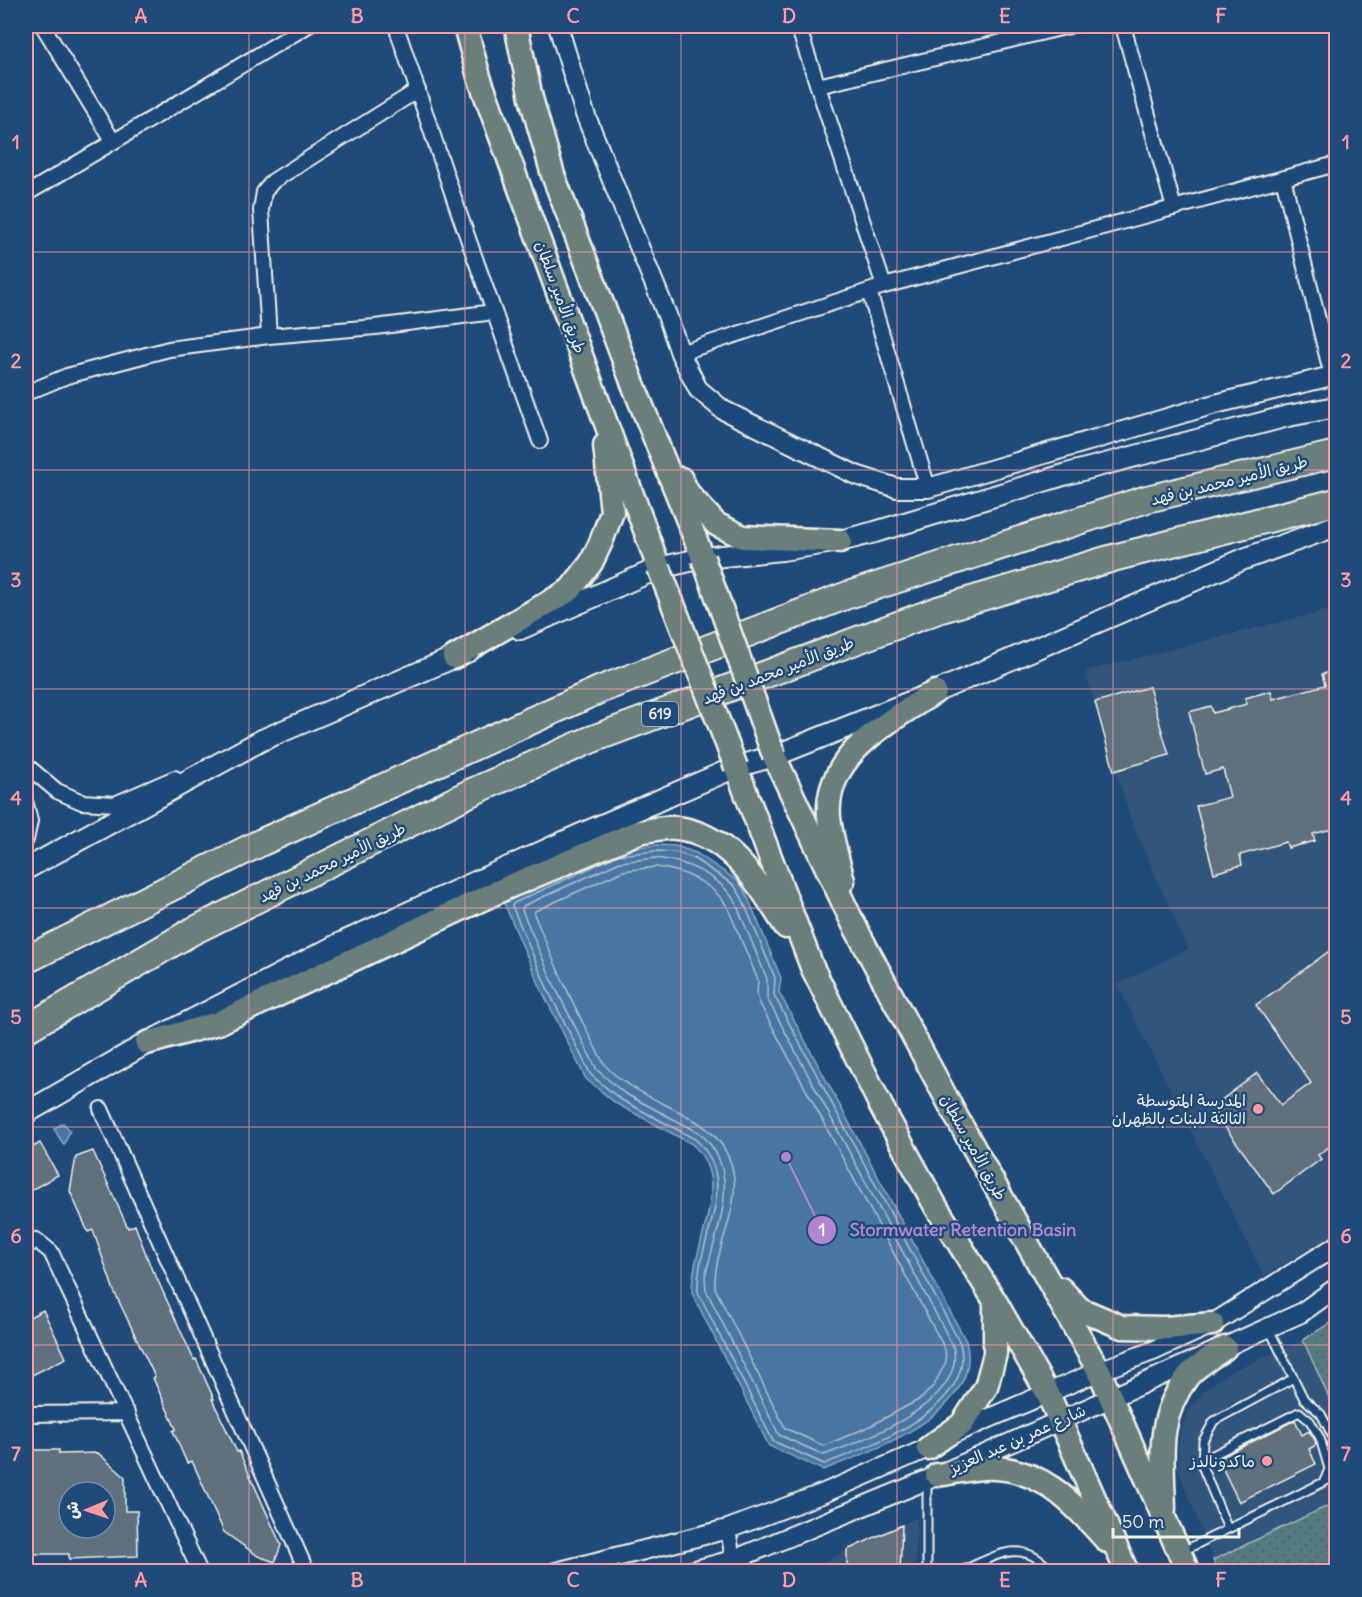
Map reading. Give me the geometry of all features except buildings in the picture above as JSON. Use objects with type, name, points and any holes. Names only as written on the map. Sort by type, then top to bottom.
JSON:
[{"type":"highway","name":"طريق الأمير محمد بن فهد","points":[[26,960],[262,842],[599,690],[845,596],[1147,500],[1336,454]]},
{"type":"highway","name":"طريق الأمير محمد بن فهد","points":[[26,1029],[190,932],[474,792],[590,740],[938,610],[1113,558],[1336,502]]},
{"type":"main road","points":[[458,26],[479,77]]},
{"type":"main road","name":"طريق الأمير سلطان","points":[[465,26],[479,77],[659,568],[736,767]]},
{"type":"main road","points":[[516,26],[531,98],[553,175],[703,558]]},
{"type":"main road","points":[[454,657],[570,590],[591,563],[602,542],[612,512],[607,455],[587,368]]},
{"type":"main road","points":[[633,384],[688,493],[716,524],[743,537],[840,541]]},
{"type":"main road","points":[[26,868],[262,740],[659,568],[703,558],[840,541],[1067,474],[1288,416],[1336,407]]},
{"type":"main road","points":[[26,1113],[147,1043],[341,943],[571,838],[736,767],[774,756],[935,692],[1244,559],[1336,526]]},
{"type":"main road","name":"طريق الأمير سلطان","points":[[703,558],[774,756],[853,923],[957,1118],[1099,1371],[1184,1562]]},
{"type":"main road","points":[[853,923],[829,816],[832,789],[839,772],[856,749],[877,731],[935,692]]},
{"type":"main road","points":[[736,767],[812,967],[881,1106],[924,1185],[995,1300],[1048,1394],[1125,1566]]},
{"type":"main road","points":[[147,1043],[218,1023],[508,887],[639,832],[658,828],[687,830],[720,844],[752,874],[812,967]]},
{"type":"main road","points":[[1041,1268],[1080,1309],[1122,1327],[1166,1328],[1212,1324]]},
{"type":"main road","points":[[928,1448],[962,1424],[986,1387],[995,1354],[995,1300]]},
{"type":"main road","points":[[1164,1516],[1163,1433],[1168,1411],[1189,1374],[1225,1348]]},
{"type":"main road","points":[[932,1477],[984,1468],[1001,1469],[1047,1484],[1064,1495],[1078,1509],[1125,1566]]},
{"type":"street","points":[[43,26],[113,141]]},
{"type":"street","points":[[26,194],[307,26]]},
{"type":"street","points":[[396,26],[540,441]]},
{"type":"street","points":[[558,26],[585,114],[668,315],[680,353],[698,388],[710,401],[723,410],[856,475],[897,488],[928,488],[1215,404],[1334,375],[1283,178]]},
{"type":"street","points":[[798,26],[884,286]]},
{"type":"street","points":[[818,86],[1069,26]]},
{"type":"street","points":[[1123,26],[1174,208]]},
{"type":"street","points":[[269,336],[261,210],[264,192],[273,181],[418,90]]},
{"type":"street","points":[[680,353],[884,286],[1336,164]]},
{"type":"street","points":[[869,291],[928,488]]},
{"type":"street","points":[[26,393],[67,376],[169,349],[494,312]]},
{"type":"street","points":[[26,765],[57,791],[82,802],[115,804],[262,740]]},
{"type":"street","points":[[26,804],[30,821],[26,840]]},
{"type":"street","points":[[101,1109],[307,1572]]},
{"type":"street","points":[[26,1247],[36,1240],[51,1252],[200,1572]]},
{"type":"street","points":[[556,1572],[728,1529],[824,1493],[928,1448],[943,1438],[1099,1371],[1154,1351],[1212,1324],[1336,1246]]},
{"type":"street","name":"شارع عمر بن عبد العزيز","points":[[688,1572],[733,1566],[1301,1313],[1336,1288]]},
{"type":"street","points":[[26,1414],[127,1413]]},
{"type":"street","points":[[728,1529],[733,1566]]},
{"type":"lane","points":[[1268,1326],[1304,1399],[1321,1414],[1336,1443]]},
{"type":"lane","points":[[1228,1529],[1202,1466],[1203,1441],[1214,1420],[1294,1378]]},
{"type":"lane","points":[[1202,1466],[1211,1456],[1299,1412],[1310,1421],[1320,1438],[1329,1468],[1324,1481]]},
{"type":"lane","points":[[1184,1562],[1228,1529],[1336,1476]]},
{"type":"lane","points":[[927,1572],[932,1477]]},
{"type":"lane","points":[[959,1572],[1008,1551],[1017,1550],[1031,1554],[1052,1572]]},
{"type":"shaded area","points":[[1336,608],[1336,1233],[1264,1276],[1117,984],[1188,949],[1132,823],[1085,671]]},
{"type":"shaded area","points":[[1303,1340],[1336,1413],[1336,1502],[1213,1560],[1178,1469],[1179,1437],[1189,1410],[1205,1390],[1228,1373]]},
{"type":"shaded area","points":[[917,1517],[915,1571],[802,1572],[902,1525]]},
{"type":"green space","points":[[1336,1319],[1336,1413],[1303,1340]]},
{"type":"green space","points":[[1336,1502],[1336,1571],[1217,1571],[1213,1560]]},
{"type":"water","points":[[656,845],[676,846],[696,853],[738,881],[747,895],[781,978],[779,992],[966,1341],[967,1366],[959,1388],[943,1408],[921,1425],[896,1439],[823,1470],[769,1446],[692,1293],[693,1274],[711,1196],[710,1177],[704,1160],[692,1144],[617,1104],[586,1079],[542,991],[503,901],[617,849]]},
{"type":"water","points":[[63,1123],[70,1130],[64,1145],[54,1129]]},
{"type":"place","name":"المدرسة المتوسطة الثالثة للبنات بالظهران","points":[[1258,1109]]},
{"type":"place","name":"Stormwater Retention Basin","points":[[786,1157]]},
{"type":"place","name":"ماكدونالدز","points":[[1267,1461]]}]
